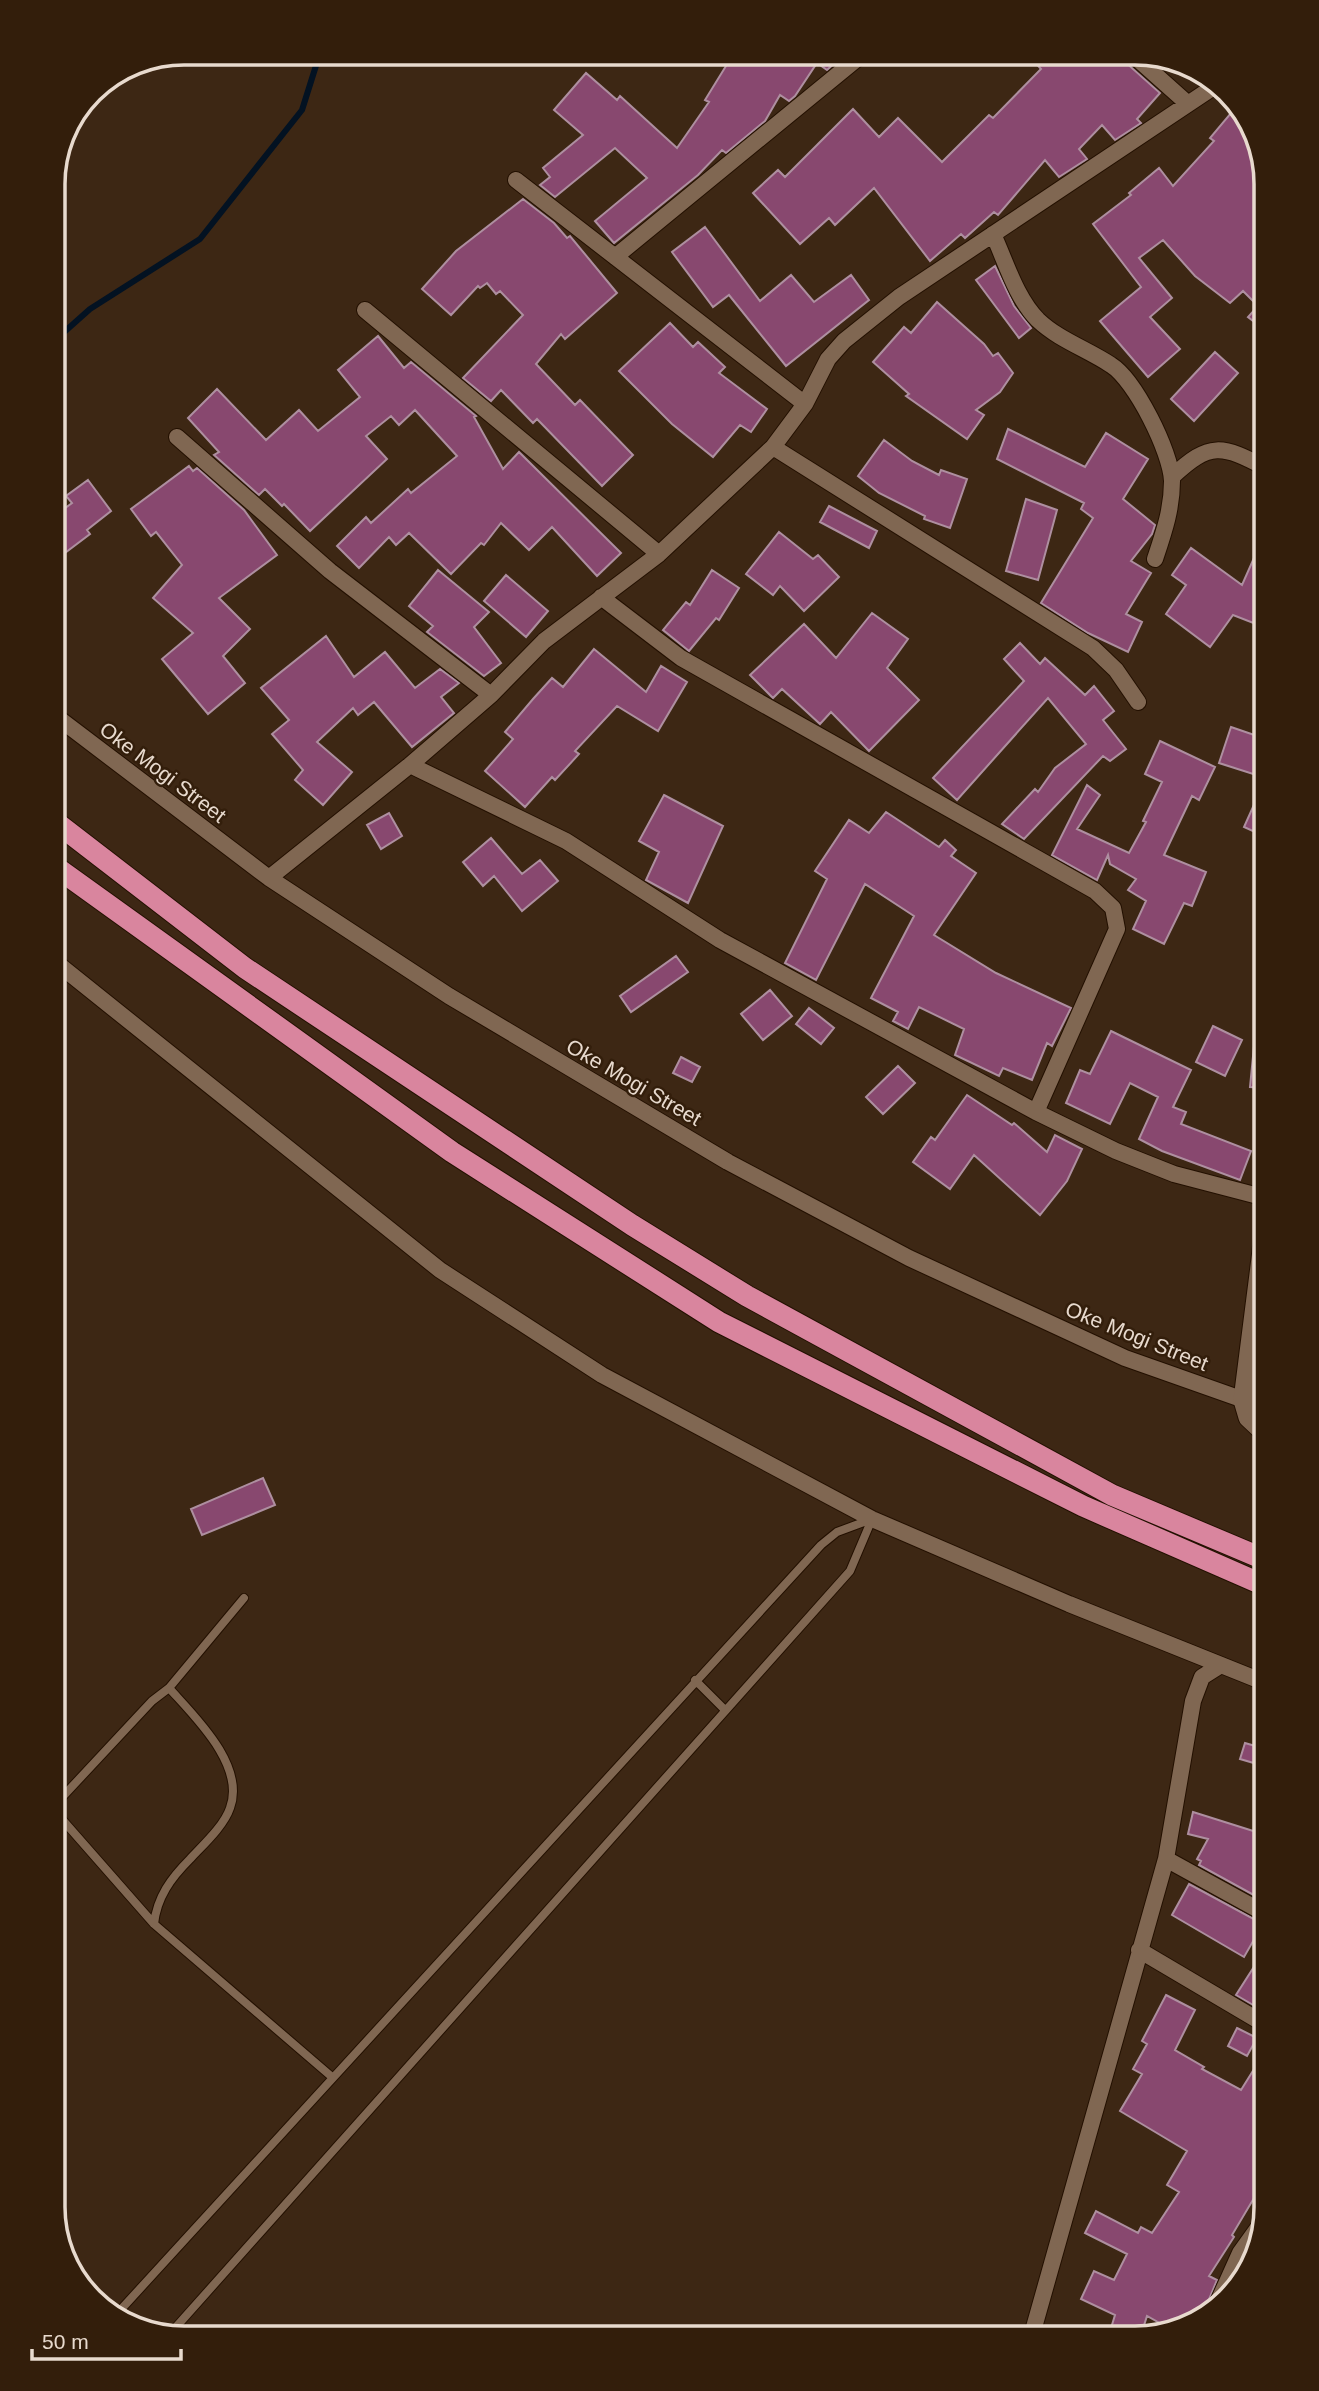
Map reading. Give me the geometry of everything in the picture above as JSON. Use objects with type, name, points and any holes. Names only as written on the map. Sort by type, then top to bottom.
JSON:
[{"type":"highway","points":[[65,829],[245,968],[632,1225],[747,1296],[1111,1495],[1254,1555]]},
{"type":"highway","points":[[65,874],[452,1152],[719,1322],[1083,1506],[1254,1581]]},
{"type":"street","points":[[615,257],[849,65]]},
{"type":"street","points":[[1145,65],[1187,103]]},
{"type":"street","points":[[269,878],[410,765],[491,695],[544,641],[659,554],[773,447],[805,404],[828,359],[844,341],[899,298],[1208,89]]},
{"type":"street","points":[[516,180],[805,404]]},
{"type":"street","points":[[993,234],[1020,294],[1036,317],[1052,332],[1114,366],[1147,409],[1172,477],[1169,519],[1155,559]]},
{"type":"street","points":[[365,310],[659,554]]},
{"type":"street","points":[[177,437],[330,571],[491,695]]},
{"type":"street","points":[[773,447],[1093,649],[1116,670],[1138,702]]},
{"type":"street","points":[[1172,477],[1195,455],[1215,449],[1232,450],[1254,462]]},
{"type":"street","points":[[601,597],[681,658],[1096,891],[1113,908],[1117,929],[1037,1112]]},
{"type":"street","name":"Oke Mogi Street","points":[[65,723],[269,878],[542,1052],[729,1162],[909,1258],[1125,1357],[1244,1400]]},
{"type":"street","points":[[410,765],[566,841],[720,940],[1037,1112],[1116,1151],[1174,1174],[1254,1195]]},
{"type":"street","points":[[65,970],[440,1270],[603,1375],[872,1519],[1254,1678]]},
{"type":"street","points":[[1254,1321],[1244,1400],[1249,1417],[1254,1422]]},
{"type":"street","points":[[1038,2326],[1166,1859],[1193,1702],[1202,1677],[1222,1665]]},
{"type":"street","points":[[1166,1859],[1254,1907]]},
{"type":"street","points":[[1139,1950],[1254,2018]]},
{"type":"street","points":[[1224,2287],[1250,2239]]},
{"type":"lane","points":[[122,2309],[821,1545],[837,1532],[872,1519]]},
{"type":"lane","points":[[176,2326],[850,1571],[872,1519]]},
{"type":"lane","points":[[65,1794],[152,1700],[169,1688],[244,1598]]},
{"type":"lane","points":[[695,1680],[725,1710]]},
{"type":"lane","points":[[154,1924],[156,1903],[174,1875],[206,1841],[230,1808],[233,1783],[221,1750],[169,1688]]},
{"type":"lane","points":[[65,1823],[154,1924],[332,2077]]},
{"type":"building","points":[[727,65],[816,65],[795,96],[789,101],[780,95],[765,121],[726,153],[722,150],[698,175],[614,243],[595,221],[647,178],[615,148],[555,197],[540,185],[550,177],[543,168],[583,135],[554,110],[586,73],[617,100],[620,96],[677,148],[709,102],[705,100]]},
{"type":"building","points":[[820,65],[833,65],[827,70]]},
{"type":"building","points":[[1038,65],[1128,65],[1160,93],[1137,119],[1141,123],[1115,140],[1102,125],[1079,149],[1087,159],[1059,177],[1045,160],[998,215],[994,212],[965,238],[961,234],[930,261],[874,188],[835,225],[829,218],[800,244],[753,193],[778,170],[785,177],[853,109],[879,137],[898,118],[942,162],[989,115],[993,118],[1041,69]]},
{"type":"building","points":[[1231,113],[1245,138],[1252,160],[1254,302],[1243,291],[1230,303],[1195,276],[1163,240],[1139,258],[1172,298],[1150,317],[1180,349],[1148,377],[1100,321],[1141,287],[1093,224],[1131,195],[1129,193],[1159,168],[1173,186],[1214,141],[1210,138]]},
{"type":"building","points":[[523,199],[554,223],[567,238],[570,236],[617,293],[565,339],[561,334],[536,364],[575,405],[580,400],[633,455],[602,486],[537,419],[533,423],[501,390],[491,401],[463,378],[523,315],[500,291],[496,294],[487,283],[480,288],[478,286],[451,315],[422,289],[456,251]]},
{"type":"building","points":[[705,227],[760,301],[791,275],[814,302],[851,275],[869,300],[786,366],[729,295],[713,307],[672,252]]},
{"type":"building","points":[[995,266],[1014,306],[1031,328],[1019,338],[976,280]]},
{"type":"building","points":[[937,302],[984,344],[993,356],[998,353],[1013,373],[1000,392],[976,410],[984,415],[967,439],[906,396],[909,394],[873,362],[904,327],[911,333]]},
{"type":"building","points":[[1254,310],[1254,322],[1248,317]]},
{"type":"building","points":[[670,323],[693,347],[698,342],[725,367],[719,373],[767,409],[751,432],[740,425],[713,457],[672,424],[619,371]]},
{"type":"building","points":[[378,336],[404,368],[411,362],[476,416],[474,417],[503,469],[519,452],[621,553],[597,576],[552,527],[529,550],[501,523],[484,545],[481,543],[451,574],[409,533],[396,545],[389,537],[359,568],[337,546],[366,517],[371,523],[408,489],[411,493],[457,456],[415,410],[399,425],[391,416],[366,436],[387,459],[310,531],[284,504],[282,506],[265,489],[259,495],[214,455],[219,452],[188,418],[217,389],[266,440],[299,410],[318,431],[360,397],[338,370]]},
{"type":"building","points":[[1215,352],[1238,373],[1194,421],[1171,399]]},
{"type":"building","points":[[1008,429],[1085,467],[1106,433],[1148,459],[1123,499],[1155,525],[1152,534],[1131,561],[1151,573],[1126,614],[1142,622],[1128,652],[1088,633],[1041,603],[1093,518],[1081,509],[1084,503],[997,459]]},
{"type":"building","points":[[884,440],[912,461],[939,475],[941,470],[967,479],[950,528],[924,519],[925,516],[879,493],[858,476]]},
{"type":"building","points":[[189,466],[193,471],[197,468],[244,510],[277,555],[219,598],[250,629],[223,656],[245,683],[208,714],[162,659],[193,633],[153,598],[182,565],[156,532],[151,536],[131,509]]},
{"type":"building","points":[[88,480],[111,511],[87,530],[90,534],[65,553],[65,508],[72,503],[66,496]]},
{"type":"building","points":[[1026,499],[1057,510],[1038,580],[1006,571]]},
{"type":"building","points":[[829,506],[877,531],[869,548],[820,522]]},
{"type":"building","points":[[779,532],[813,559],[818,555],[839,577],[804,611],[780,586],[773,595],[746,574]]},
{"type":"building","points":[[1191,548],[1242,585],[1254,558],[1254,623],[1233,615],[1210,647],[1166,614],[1186,585],[1172,575]]},
{"type":"building","points":[[438,570],[489,612],[474,627],[501,663],[484,676],[427,632],[433,626],[409,606]]},
{"type":"building","points":[[712,570],[739,588],[719,620],[716,618],[689,651],[663,630],[686,602],[690,605]]},
{"type":"building","points":[[506,575],[548,611],[526,637],[484,601]]},
{"type":"building","points":[[872,613],[908,639],[887,668],[919,700],[869,751],[831,712],[820,724],[782,689],[773,698],[750,675],[804,624],[836,658]]},
{"type":"building","points":[[326,636],[354,677],[385,652],[415,688],[440,669],[459,683],[441,697],[454,713],[412,747],[374,702],[358,715],[353,708],[317,742],[352,772],[323,805],[295,780],[303,770],[272,734],[289,720],[261,688]]},
{"type":"building","points":[[1020,643],[1040,664],[1045,658],[1085,695],[1094,686],[1114,711],[1103,720],[1126,749],[1110,761],[1103,756],[1024,839],[1002,824],[1035,789],[1038,792],[1055,768],[1086,744],[1048,698],[957,800],[933,778],[1024,681],[1004,659]]},
{"type":"building","points":[[594,649],[646,692],[661,666],[687,682],[658,731],[617,706],[575,751],[579,754],[555,780],[552,777],[525,807],[485,771],[513,739],[505,732],[533,699],[552,678],[563,687]]},
{"type":"building","points":[[1231,727],[1254,735],[1254,774],[1219,763]]},
{"type":"building","points":[[1160,741],[1215,767],[1199,800],[1192,796],[1164,855],[1206,872],[1192,906],[1184,903],[1164,944],[1133,929],[1146,901],[1128,890],[1136,879],[1110,864],[1108,855],[1097,880],[1052,855],[1087,785],[1100,795],[1077,829],[1129,853],[1146,822],[1143,821],[1162,782],[1145,774]]},
{"type":"building","points":[[664,795],[723,826],[688,903],[646,880],[659,852],[639,841]]},
{"type":"building","points":[[1254,805],[1254,832],[1244,827]]},
{"type":"building","points":[[886,812],[939,847],[945,840],[956,850],[951,856],[976,873],[934,935],[996,973],[1071,1008],[1052,1046],[1047,1043],[1032,1080],[1003,1068],[999,1076],[955,1055],[964,1029],[919,1007],[908,1029],[893,1021],[898,1012],[871,998],[914,916],[865,884],[816,980],[785,963],[827,879],[815,871],[849,820],[869,833]]},
{"type":"building","points":[[389,813],[402,836],[381,849],[367,825]]},
{"type":"building","points":[[491,838],[522,874],[540,860],[558,881],[522,911],[494,876],[483,886],[463,862]]},
{"type":"building","points":[[676,956],[688,972],[631,1012],[620,996]]},
{"type":"building","points":[[770,990],[792,1016],[763,1040],[741,1014]]},
{"type":"building","points":[[809,1008],[834,1028],[821,1044],[796,1024]]},
{"type":"building","points":[[1213,1026],[1242,1040],[1225,1076],[1196,1062]]},
{"type":"building","points":[[1111,1031],[1191,1070],[1173,1107],[1186,1112],[1181,1124],[1251,1151],[1240,1180],[1162,1151],[1139,1139],[1158,1097],[1130,1083],[1110,1124],[1066,1103],[1080,1070],[1090,1074]]},
{"type":"building","points":[[1254,1046],[1254,1087],[1250,1087]]},
{"type":"building","points":[[681,1057],[700,1067],[692,1082],[673,1073]]},
{"type":"building","points":[[898,1066],[915,1083],[883,1114],[866,1097]]},
{"type":"building","points":[[967,1095],[1012,1125],[1014,1123],[1047,1152],[1055,1135],[1082,1149],[1067,1181],[1040,1215],[974,1155],[950,1189],[913,1162],[931,1137],[935,1140]]},
{"type":"building","points":[[263,1478],[275,1505],[202,1535],[191,1509]]},
{"type":"building","points":[[1245,1743],[1254,1746],[1254,1763],[1240,1759]]},
{"type":"building","points":[[1193,1812],[1254,1831],[1254,1895],[1199,1865],[1201,1861],[1197,1859],[1208,1839],[1188,1834]]},
{"type":"building","points":[[1189,1884],[1254,1919],[1254,1940],[1244,1957],[1172,1915]]},
{"type":"building","points":[[1254,1967],[1254,2006],[1236,1995]]},
{"type":"building","points":[[1166,1995],[1195,2010],[1175,2050],[1204,2067],[1202,2069],[1241,2090],[1254,2069],[1254,2198],[1232,2235],[1234,2237],[1209,2276],[1217,2280],[1208,2301],[1181,2317],[1161,2324],[1147,2316],[1144,2325],[1112,2326],[1115,2315],[1081,2299],[1094,2271],[1114,2280],[1127,2254],[1085,2233],[1096,2211],[1138,2233],[1141,2227],[1152,2233],[1179,2192],[1167,2185],[1187,2151],[1120,2111],[1142,2074],[1133,2069],[1147,2044],[1142,2041]]},
{"type":"building","points":[[1237,2028],[1254,2036],[1254,2043],[1247,2056],[1228,2046]]},
{"type":"waterway","points":[[65,331],[90,309],[200,239],[302,110],[316,65]]}]
